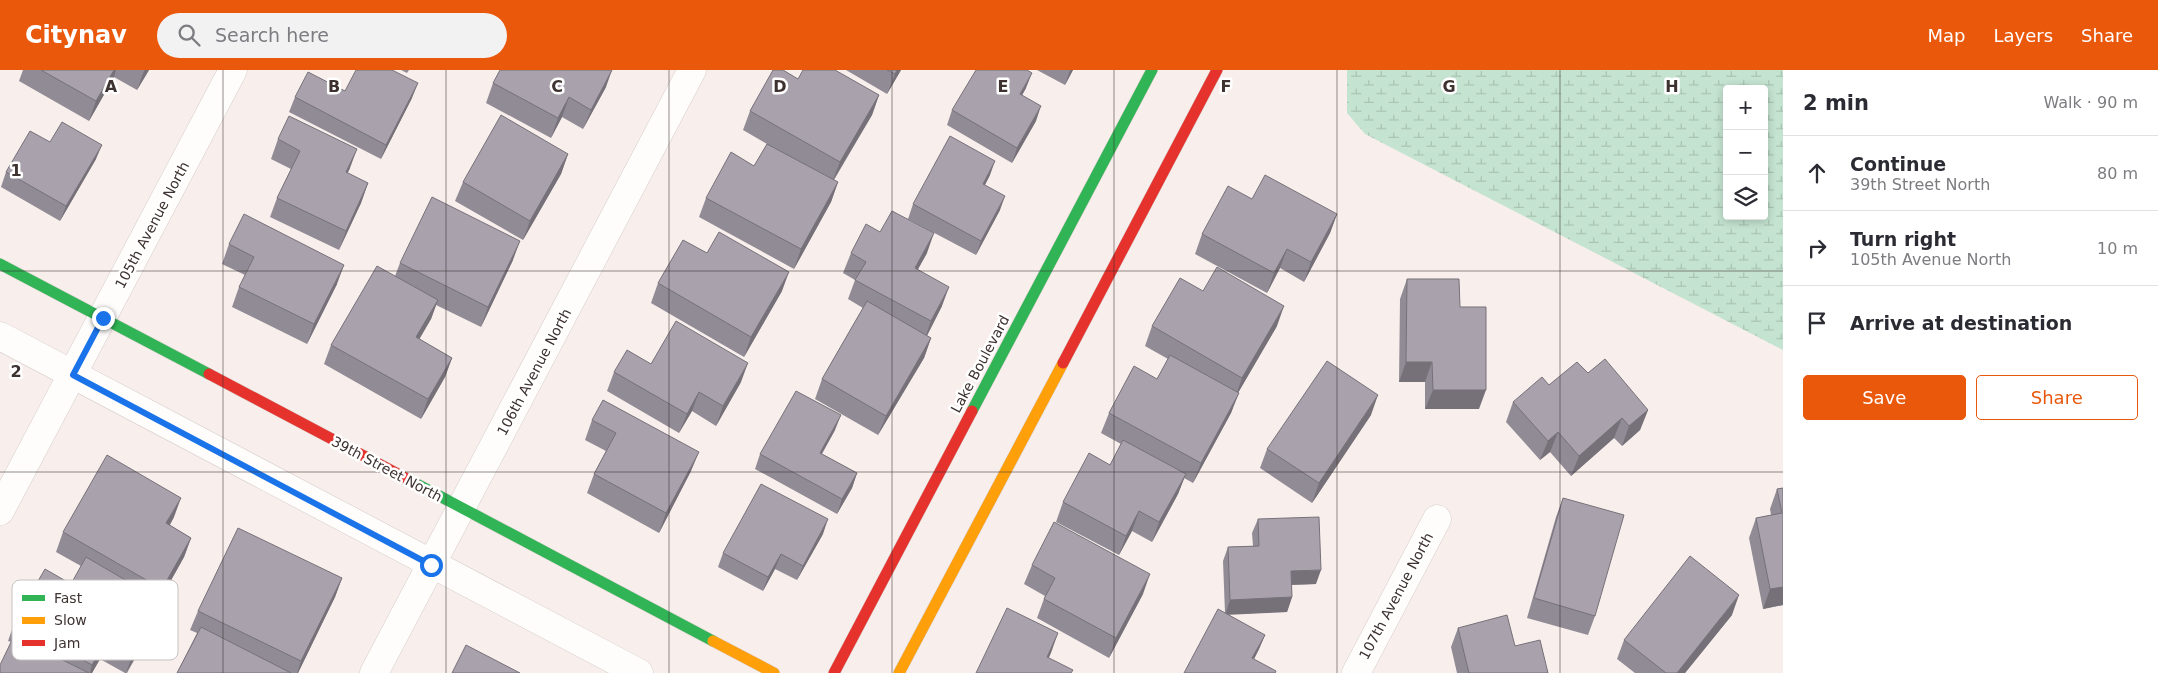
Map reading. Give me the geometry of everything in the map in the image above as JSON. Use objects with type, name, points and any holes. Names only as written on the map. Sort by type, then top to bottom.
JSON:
[{"type":"street","name":"105th Avenue North","points":[[0,512],[233,70]]},
{"type":"street","name":"106th Avenue North","points":[[374,673],[692,70]]},
{"type":"street","name":"Lake Boulevard","points":[[834,673],[1152,70]]},
{"type":"street","points":[[899,673],[1217,70]]},
{"type":"street","name":"39th Street North","points":[[0,264],[774,673]]},
{"type":"street","points":[[0,336],[431,565],[639,673]]},
{"type":"street","name":"107th Avenue North","points":[[1356,673],[1437,519]]},
{"type":"green space","points":[[1347,70],[1783,70],[1783,350],[1365,134],[1347,113]]},
{"type":"building","points":[[41,70],[114,70],[96,101]]},
{"type":"building","points":[[356,70],[392,70],[418,83],[386,145],[295,97],[308,72],[345,91]]},
{"type":"building","points":[[500,70],[612,70],[591,110],[569,97],[558,118],[493,83]]},
{"type":"building","points":[[773,70],[783,70],[798,79],[803,70],[835,70],[879,95],[840,162],[750,111]]},
{"type":"building","points":[[887,70],[897,70],[895,74]]},
{"type":"building","points":[[976,70],[1027,70],[1032,73],[1020,94],[1041,106],[1017,148],[952,110]]},
{"type":"building","points":[[501,115],[568,154],[530,221],[463,182]]},
{"type":"building","points":[[289,116],[357,149],[346,172],[368,183],[346,231],[277,198],[300,151],[278,139]]},
{"type":"building","points":[[62,122],[102,145],[66,206],[6,172],[30,131],[50,142]]},
{"type":"building","points":[[950,136],[995,161],[983,184],[1005,196],[981,241],[913,204]]},
{"type":"building","points":[[767,144],[838,182],[801,249],[706,198],[731,152],[754,166]]},
{"type":"building","points":[[1265,175],[1337,214],[1311,262],[1287,249],[1274,273],[1202,234],[1228,186],[1252,199]]},
{"type":"building","points":[[432,197],[520,241],[488,307],[400,263]]},
{"type":"building","points":[[892,211],[934,233],[915,268],[949,287],[931,321],[855,280],[866,262],[851,253],[866,224],[880,232]]},
{"type":"building","points":[[244,214],[344,265],[314,324],[239,287],[254,257],[229,244]]},
{"type":"building","points":[[719,232],[789,272],[751,337],[658,283],[683,240],[707,253]]},
{"type":"building","points":[[377,266],[438,300],[416,337],[452,358],[428,399],[331,345]]},
{"type":"building","points":[[1217,267],[1284,306],[1242,378],[1152,326],[1180,278],[1203,291]]},
{"type":"building","points":[[1407,279],[1459,279],[1460,307],[1486,307],[1486,390],[1433,390],[1432,362],[1406,362]]},
{"type":"building","points":[[867,301],[931,338],[886,416],[822,379]]},
{"type":"building","points":[[676,321],[748,363],[723,406],[699,392],[687,414],[614,372],[627,350],[651,364]]},
{"type":"building","points":[[1170,355],[1239,393],[1201,463],[1109,413],[1134,366],[1157,379]]},
{"type":"building","points":[[1605,359],[1648,410],[1629,426],[1622,418],[1579,456],[1558,432],[1548,441],[1513,402],[1542,377],[1549,385],[1577,362],[1588,373]]},
{"type":"building","points":[[1327,361],[1378,395],[1319,483],[1267,449]]},
{"type":"building","points":[[796,391],[841,415],[820,453],[857,473],[842,499],[760,454]]},
{"type":"building","points":[[603,400],[699,452],[666,513],[594,474],[616,433],[592,420]]},
{"type":"building","points":[[1123,440],[1186,474],[1159,522],[1139,511],[1126,536],[1063,502],[1089,453],[1110,465]]},
{"type":"building","points":[[107,455],[181,498],[166,523],[191,538],[167,580],[146,580],[63,532]]},
{"type":"building","points":[[761,484],[828,519],[803,566],[781,554],[768,577],[723,553]]},
{"type":"building","points":[[1783,488],[1783,587],[1770,589],[1756,518],[1782,513],[1777,489]]},
{"type":"building","points":[[1563,498],[1624,515],[1595,616],[1534,598]]},
{"type":"building","points":[[1319,517],[1321,570],[1291,571],[1292,597],[1230,600],[1228,547],[1259,546],[1258,519]]},
{"type":"building","points":[[1054,522],[1150,574],[1116,638],[1044,599],[1055,578],[1032,565]]},
{"type":"building","points":[[238,528],[342,578],[301,661],[198,611]]},
{"type":"building","points":[[1690,556],[1739,595],[1677,673],[1666,673],[1624,640]]},
{"type":"building","points":[[86,557],[125,580],[73,580]]},
{"type":"building","points":[[45,569],[64,580],[39,580]]},
{"type":"building","points":[[1007,608],[1058,633],[1047,657],[1073,670],[1071,673],[976,673]]},
{"type":"building","points":[[1218,609],[1265,635],[1252,658],[1276,671],[1275,673],[1184,673]]},
{"type":"building","points":[[1507,615],[1515,646],[1540,640],[1548,673],[1469,673],[1458,628]]},
{"type":"building","points":[[201,627],[291,673],[177,673]]},
{"type":"building","points":[[12,640],[12,660],[63,660],[89,673],[0,673],[0,665]]},
{"type":"building","points":[[466,645],[520,673],[452,673]]},
{"type":"building","points":[[83,660],[95,660],[92,665]]},
{"type":"traffic: fast","points":[[972,411],[1152,70]]},
{"type":"traffic: fast","points":[[0,264],[209,374]]},
{"type":"traffic: fast","points":[[415,483],[713,641]]},
{"type":"traffic: slow","points":[[899,673],[1063,363]]},
{"type":"traffic: slow","points":[[713,641],[774,673]]},
{"type":"traffic: jam","points":[[1063,363],[1217,70]]},
{"type":"traffic: jam","points":[[209,374],[415,483]]},
{"type":"traffic: jam","points":[[834,673],[972,411]]},
{"type":"route","points":[[103,318],[73,375],[431,565]]}]
